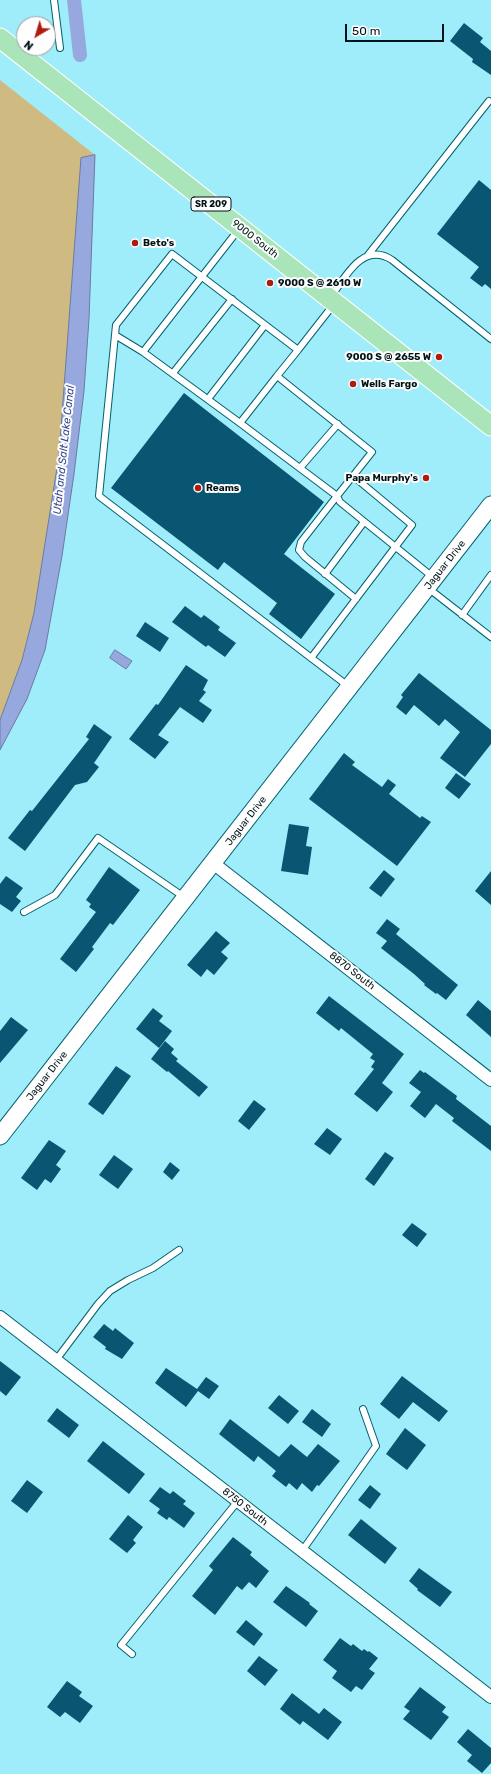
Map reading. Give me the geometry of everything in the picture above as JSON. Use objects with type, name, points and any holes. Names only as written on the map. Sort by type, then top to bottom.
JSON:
[{"type":"main road","name":"9000 South","points":[[0,38],[491,426]]},
{"type":"main road","name":"Jaguar Drive","points":[[0,1136],[491,506]]},
{"type":"street","name":"8870 South","points":[[213,863],[491,1080]]},
{"type":"street","name":"8750 South","points":[[0,1316],[491,1697]]},
{"type":"lane","points":[[54,0],[60,48]]},
{"type":"lane","points":[[240,423],[298,350],[332,301],[355,264],[368,255],[489,101]]},
{"type":"lane","points":[[143,352],[240,228]]},
{"type":"lane","points":[[298,350],[172,254],[116,325],[98,496],[349,688]]},
{"type":"lane","points":[[368,255],[382,255],[392,260],[491,339]]},
{"type":"lane","points":[[173,373],[232,299]]},
{"type":"lane","points":[[208,399],[265,325]]},
{"type":"lane","points":[[114,335],[143,352],[173,373],[337,496],[340,502],[395,548],[462,615],[491,637]]},
{"type":"lane","points":[[277,376],[372,452],[301,542],[299,550],[305,557],[356,599]]},
{"type":"lane","points":[[300,468],[338,424]]},
{"type":"lane","points":[[310,658],[412,526],[353,476]]},
{"type":"lane","points":[[325,574],[364,522]]},
{"type":"lane","points":[[462,615],[491,575]]},
{"type":"lane","points":[[24,912],[55,895],[98,838],[186,898]]},
{"type":"lane","points":[[56,1360],[98,1304],[110,1292],[128,1280],[153,1268],[179,1250]]},
{"type":"lane","points":[[302,1551],[376,1446],[363,1409]]},
{"type":"lane","points":[[132,1654],[121,1645],[238,1501]]},
{"type":"shaded area","points":[[0,80],[95,155],[89,319],[84,391],[62,556],[45,650],[27,699],[0,750]]},
{"type":"water","points":[[95,155],[89,319],[84,391],[62,556],[45,650],[27,699],[0,750],[0,720],[22,660],[34,613],[59,455],[81,158]]},
{"type":"water","points":[[115,650],[132,661],[126,669],[110,658]]},
{"type":"building","points":[[464,23],[483,38],[480,42],[491,51],[491,75],[472,62],[473,59],[450,41]]},
{"type":"building","points":[[479,180],[491,190],[491,289],[485,284],[482,287],[470,278],[479,267],[437,234]]},
{"type":"building","points":[[184,393],[324,502],[284,554],[335,594],[301,639],[269,614],[277,603],[224,562],[218,570],[111,488]]},
{"type":"building","points":[[185,606],[201,618],[204,615],[220,627],[218,630],[236,643],[225,657],[208,645],[206,647],[172,622]]},
{"type":"building","points":[[145,622],[169,638],[160,652],[136,636]]},
{"type":"building","points":[[186,665],[208,680],[203,690],[206,692],[199,701],[212,710],[203,723],[180,707],[158,735],[169,742],[155,759],[129,739],[156,704],[158,705]]},
{"type":"building","points":[[419,673],[491,730],[491,744],[465,777],[440,758],[460,732],[445,719],[439,726],[414,705],[406,715],[396,707],[403,697],[401,695]]},
{"type":"building","points":[[94,724],[112,737],[94,763],[99,767],[87,782],[75,785],[25,851],[8,838],[30,810],[32,811],[89,739],[86,737]]},
{"type":"building","points":[[344,753],[355,762],[352,765],[382,787],[388,779],[396,785],[389,794],[420,818],[422,816],[431,822],[397,866],[309,799]]},
{"type":"building","points":[[456,773],[471,784],[459,799],[445,788]]},
{"type":"building","points":[[289,824],[309,827],[306,846],[312,847],[308,875],[281,871]]},
{"type":"building","points":[[109,867],[140,890],[113,925],[110,923],[92,947],[94,949],[76,972],[60,959],[96,912],[89,907],[91,904],[86,900]]},
{"type":"building","points":[[384,870],[395,879],[381,897],[369,888]]},
{"type":"building","points":[[491,871],[491,905],[475,891]]},
{"type":"building","points":[[6,876],[23,888],[16,897],[21,901],[12,912],[0,904],[0,884]]},
{"type":"building","points":[[387,919],[400,929],[396,934],[458,985],[446,1000],[424,985],[425,984],[414,974],[381,948],[387,941],[376,933]]},
{"type":"building","points":[[216,931],[230,943],[221,952],[228,958],[214,975],[207,969],[201,977],[187,965]]},
{"type":"building","points":[[329,996],[404,1054],[382,1083],[393,1092],[377,1112],[354,1094],[374,1069],[371,1067],[375,1061],[370,1058],[373,1054],[341,1028],[339,1031],[316,1013]]},
{"type":"building","points":[[478,1000],[491,1011],[491,1037],[466,1015]]},
{"type":"building","points":[[153,1008],[163,1016],[159,1021],[172,1031],[159,1048],[136,1029]]},
{"type":"building","points":[[11,1017],[28,1030],[0,1063],[0,1031]]},
{"type":"building","points":[[165,1041],[174,1049],[171,1053],[178,1059],[176,1061],[208,1087],[199,1097],[151,1059]]},
{"type":"building","points":[[116,1066],[131,1076],[103,1115],[88,1104]]},
{"type":"building","points":[[420,1070],[424,1073],[425,1072],[457,1096],[456,1099],[491,1126],[491,1151],[452,1121],[454,1118],[436,1104],[425,1118],[410,1106],[421,1092],[409,1083]]},
{"type":"building","points":[[254,1100],[266,1109],[249,1130],[238,1121]]},
{"type":"building","points":[[327,1128],[342,1139],[330,1155],[314,1144]]},
{"type":"building","points":[[49,1140],[66,1151],[56,1165],[61,1169],[51,1183],[45,1179],[37,1190],[21,1178]]},
{"type":"building","points":[[385,1152],[394,1158],[374,1186],[365,1179]]},
{"type":"building","points":[[114,1155],[133,1169],[118,1189],[99,1175]]},
{"type":"building","points":[[170,1162],[180,1170],[172,1180],[163,1172]]},
{"type":"building","points":[[412,1223],[427,1234],[417,1247],[402,1235]]},
{"type":"building","points":[[104,1324],[113,1331],[115,1328],[134,1343],[122,1359],[105,1349],[106,1347],[93,1337]]},
{"type":"building","points":[[0,1361],[21,1377],[6,1396],[0,1391]]},
{"type":"building","points":[[166,1368],[197,1389],[206,1377],[219,1386],[209,1399],[198,1391],[186,1407],[155,1383]]},
{"type":"building","points":[[402,1376],[448,1411],[439,1422],[413,1402],[399,1419],[380,1404]]},
{"type":"building","points":[[279,1395],[299,1411],[288,1424],[268,1408]]},
{"type":"building","points":[[57,1408],[79,1425],[69,1438],[47,1421]]},
{"type":"building","points":[[312,1409],[331,1424],[322,1437],[302,1422]]},
{"type":"building","points":[[230,1419],[279,1457],[291,1444],[307,1457],[318,1444],[340,1461],[312,1492],[302,1483],[297,1490],[289,1483],[286,1487],[272,1476],[276,1471],[258,1456],[254,1462],[219,1434]]},
{"type":"building","points":[[405,1428],[426,1445],[407,1470],[386,1454]]},
{"type":"building","points":[[103,1441],[145,1474],[129,1494],[87,1461]]},
{"type":"building","points":[[27,1480],[43,1492],[27,1513],[11,1501]]},
{"type":"building","points":[[370,1485],[381,1494],[370,1509],[358,1500]]},
{"type":"building","points":[[160,1487],[170,1494],[173,1491],[186,1501],[183,1504],[195,1513],[184,1528],[169,1517],[167,1520],[157,1513],[160,1509],[149,1501]]},
{"type":"building","points":[[128,1515],[143,1527],[133,1540],[136,1543],[127,1553],[109,1539]]},
{"type":"building","points":[[361,1519],[397,1548],[385,1564],[348,1535]]},
{"type":"building","points":[[233,1537],[252,1552],[250,1555],[269,1571],[256,1588],[249,1582],[242,1590],[237,1586],[215,1615],[192,1596],[213,1570],[209,1566]]},
{"type":"building","points":[[419,1568],[452,1592],[440,1607],[417,1590],[418,1589],[409,1581]]},
{"type":"building","points":[[286,1586],[310,1603],[309,1604],[318,1611],[306,1627],[273,1602]]},
{"type":"building","points":[[246,1620],[263,1634],[254,1646],[236,1632]]},
{"type":"building","points":[[340,1638],[351,1646],[353,1644],[362,1651],[364,1649],[368,1652],[369,1651],[378,1658],[369,1669],[375,1673],[362,1690],[356,1686],[351,1692],[332,1678],[337,1671],[323,1660]]},
{"type":"building","points":[[259,1656],[278,1670],[265,1686],[247,1671]]},
{"type":"building","points":[[67,1681],[82,1692],[79,1696],[93,1706],[80,1723],[65,1712],[60,1717],[47,1707]]},
{"type":"building","points":[[420,1687],[446,1707],[442,1712],[449,1717],[431,1740],[403,1719],[410,1711],[404,1707]]},
{"type":"building","points":[[292,1693],[319,1714],[324,1708],[342,1722],[328,1740],[303,1721],[300,1725],[280,1709]]},
{"type":"building","points":[[468,1729],[491,1748],[491,1763],[482,1773],[467,1761],[472,1755],[457,1742]]},
{"type":"waterway","name":"Utah and Salt Lake Canal","points":[[74,0],[80,55]]},
{"type":"place","name":"Beto's","points":[[135,243]]},
{"type":"place","name":"9000 S @ 2610 W","points":[[270,283]]},
{"type":"place","name":"9000 S @ 2655 W","points":[[439,357]]},
{"type":"place","name":"Wells Fargo","points":[[353,384]]},
{"type":"place","name":"Papa Murphy's","points":[[426,478]]},
{"type":"place","name":"Reams","points":[[198,488]]}]
